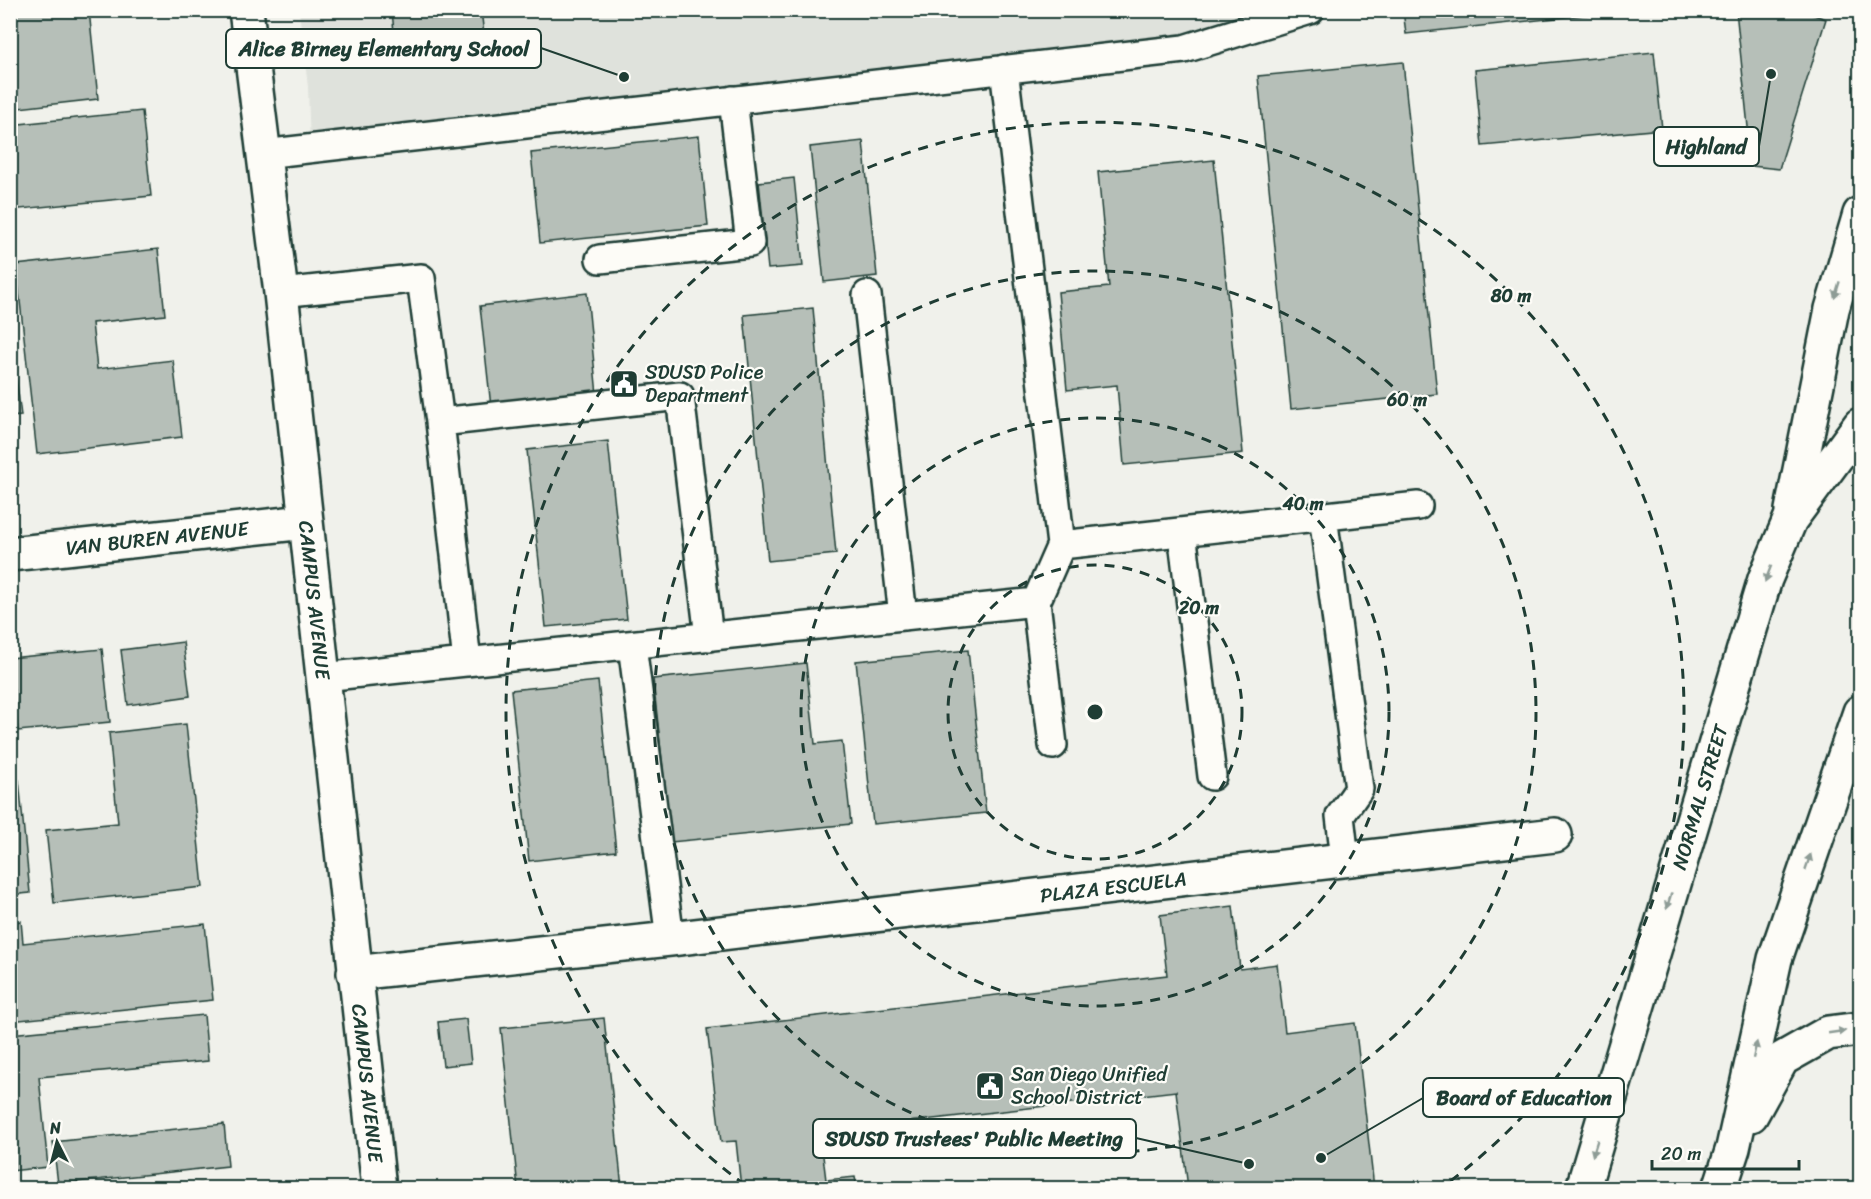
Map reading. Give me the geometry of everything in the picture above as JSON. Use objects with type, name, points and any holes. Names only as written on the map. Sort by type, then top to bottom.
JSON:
[{"type":"street","name":"CAMPUS AVENUE","points":[[246,10],[281,293],[379,1188]]},
{"type":"street","points":[[1790,520],[1832,309],[1860,214]]},
{"type":"street","name":"NORMAL STREET","points":[[1583,1188],[1765,579],[1790,520],[1860,425]]},
{"type":"street","name":"VAN BUREN AVENUE","points":[[10,554],[305,522]]},
{"type":"street","points":[[1720,1188],[1733,1148],[1775,958],[1860,712]]},
{"type":"street","name":"PLAZA ESCUELA","points":[[354,973],[670,939],[1555,835]]},
{"type":"street","points":[[1733,1148],[1782,1059],[1828,1033],[1860,1029]]},
{"type":"lane","points":[[263,154],[1184,49],[1310,10]]},
{"type":"lane","points":[[1005,69],[1061,545],[1036,602],[1053,745]]},
{"type":"lane","points":[[600,259],[750,243],[733,100]]},
{"type":"lane","points":[[281,293],[421,278],[440,422],[466,662]]},
{"type":"lane","points":[[867,295],[903,616]]},
{"type":"lane","points":[[440,422],[680,396],[709,637]]},
{"type":"lane","points":[[1061,545],[1418,506]]},
{"type":"lane","points":[[1323,516],[1359,789],[1340,816],[1345,859]]},
{"type":"lane","points":[[1182,532],[1212,776]]},
{"type":"lane","points":[[322,677],[1036,602]]},
{"type":"lane","points":[[632,645],[670,939]]},
{"type":"shaded area","points":[[299,11],[1310,11],[1184,49],[310,149],[308,87]]},
{"type":"building","points":[[10,10],[89,10],[98,99],[10,109]]},
{"type":"building","points":[[392,10],[481,10],[484,35],[395,44]]},
{"type":"building","points":[[1403,10],[1632,10],[1406,34]]},
{"type":"building","points":[[1736,10],[1799,10],[1826,19],[1779,169],[1752,166]]},
{"type":"building","points":[[1654,52],[1662,129],[1482,146],[1475,70]]},
{"type":"building","points":[[1403,62],[1437,394],[1291,409],[1258,76]]},
{"type":"building","points":[[142,111],[151,196],[10,210],[10,125]]},
{"type":"building","points":[[699,136],[708,226],[540,243],[531,153]]},
{"type":"building","points":[[863,141],[877,276],[824,282],[810,147]]},
{"type":"building","points":[[1214,160],[1243,453],[1124,465],[1117,385],[1067,390],[1058,292],[1109,287],[1098,172]]},
{"type":"building","points":[[794,178],[803,266],[768,269],[759,182]]},
{"type":"building","points":[[158,249],[165,315],[92,323],[97,369],[173,360],[182,437],[37,454],[16,265]]},
{"type":"building","points":[[587,293],[598,405],[492,416],[480,306]]},
{"type":"building","points":[[813,308],[836,554],[768,561],[744,315]]},
{"type":"building","points":[[10,327],[21,416],[10,417]]},
{"type":"building","points":[[608,441],[627,619],[546,627],[527,450]]},
{"type":"building","points":[[183,642],[190,696],[128,705],[121,650]]},
{"type":"building","points":[[102,649],[110,722],[18,731],[10,658]]},
{"type":"building","points":[[968,650],[986,813],[873,824],[856,661]]},
{"type":"building","points":[[806,663],[815,744],[842,741],[851,824],[671,842],[653,679]]},
{"type":"building","points":[[598,681],[616,851],[529,861],[511,690]]},
{"type":"building","points":[[186,724],[203,887],[54,903],[46,830],[118,823],[109,733]]},
{"type":"building","points":[[19,780],[30,893],[10,895],[10,781]]},
{"type":"building","points":[[1233,906],[1240,969],[1277,964],[1285,1032],[1355,1023],[1374,1188],[1188,1188],[1176,1091],[820,1132],[826,1180],[855,1177],[857,1188],[741,1188],[736,1141],[721,1142],[707,1029],[1167,975],[1160,915]]},
{"type":"building","points":[[21,921],[23,943],[205,924],[213,1000],[10,1021],[10,923]]},
{"type":"building","points":[[204,1015],[208,1061],[39,1077],[48,1167],[10,1171],[10,1034]]},
{"type":"building","points":[[604,1018],[622,1188],[518,1188],[501,1028]]},
{"type":"building","points":[[466,1019],[471,1063],[443,1066],[438,1022]]},
{"type":"building","points":[[224,1124],[228,1166],[58,1184],[53,1142]]},
{"type":"building","points":[[201,1184],[202,1188],[157,1188]]},
{"type":"place","name":"Highland","points":[[1771,74]]},
{"type":"place","name":"Alice Birney Elementary School","points":[[624,77]]},
{"type":"place","name":"SDUSD Police Department","points":[[624,384]]},
{"type":"place","name":"San Diego Unified School District","points":[[990,1086]]},
{"type":"place","name":"Board of Education","points":[[1321,1158]]},
{"type":"place","name":"SDUSD Trustees' Public Meeting","points":[[1249,1164]]}]
